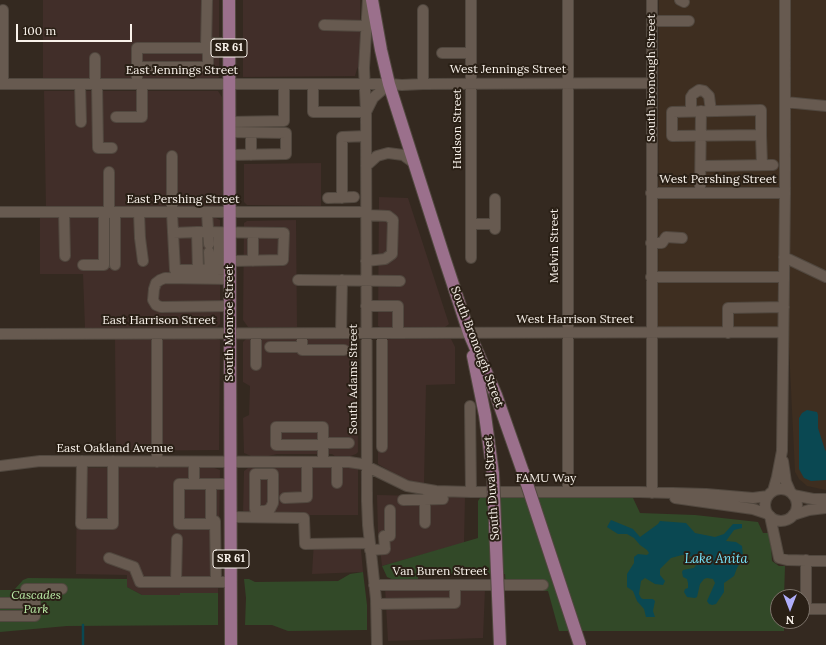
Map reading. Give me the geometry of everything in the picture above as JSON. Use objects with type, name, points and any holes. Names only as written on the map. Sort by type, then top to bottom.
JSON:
[{"type":"main road","name":"South Monroe Street","points":[[229,0],[229,213],[224,233],[224,270],[230,306],[231,645]]},
{"type":"main road","name":"South Bronough Street","points":[[372,0],[380,44],[390,84],[414,163],[469,333],[496,395],[580,645]]},
{"type":"main road","name":"South Duval Street","points":[[469,333],[486,415],[493,474],[500,645]]},
{"type":"street","points":[[137,66],[208,67],[208,54],[206,46],[207,0]]},
{"type":"street","points":[[361,0],[368,0]]},
{"type":"street","name":"South Adams Street","points":[[368,0],[364,84],[366,112],[367,510],[376,604],[377,645]]},
{"type":"street","name":"Hudson Street","points":[[471,258],[472,0]]},
{"type":"street","name":"Melvin Street","points":[[568,0],[568,492]]},
{"type":"street","name":"South Bronough Street","points":[[652,0],[652,493]]},
{"type":"street","points":[[778,553],[781,530],[797,505],[786,482],[782,451],[785,193],[785,0]]},
{"type":"street","points":[[2,84],[3,10]]},
{"type":"street","points":[[423,10],[423,84]]},
{"type":"street","points":[[652,21],[689,21]]},
{"type":"street","points":[[324,25],[366,26]]},
{"type":"street","points":[[116,117],[142,117],[140,84],[137,66],[137,48],[206,46],[229,43]]},
{"type":"street","points":[[442,53],[471,54]]},
{"type":"street","points":[[95,58],[98,148],[112,148]]},
{"type":"street","name":"West Jennings Street","points":[[364,84],[652,83]]},
{"type":"street","name":"East Jennings Street","points":[[2,84],[364,84]]},
{"type":"street","points":[[80,84],[81,122]]},
{"type":"street","points":[[229,127],[284,121],[284,84]]},
{"type":"street","points":[[313,84],[313,112],[366,112],[374,98],[390,84]]},
{"type":"street","points":[[785,102],[826,106]]},
{"type":"street","points":[[762,135],[672,136],[672,112],[761,110],[762,135],[762,165]]},
{"type":"street","points":[[700,193],[701,111]]},
{"type":"street","points":[[229,127],[251,132],[286,132],[286,154],[229,155]]},
{"type":"street","points":[[251,132],[251,155]]},
{"type":"street","points":[[342,198],[342,136],[366,136]]},
{"type":"street","points":[[366,166],[377,156],[388,153],[403,155],[414,163]]},
{"type":"street","points":[[172,156],[172,213],[176,270],[224,270]]},
{"type":"street","points":[[701,166],[773,165]]},
{"type":"street","points":[[83,265],[104,265],[109,213],[109,172]]},
{"type":"street","name":"West Pershing Street","points":[[652,193],[785,193]]},
{"type":"street","points":[[328,198],[354,197]]},
{"type":"street","points":[[471,224],[495,226],[495,199]]},
{"type":"street","name":"East Pershing Street","points":[[0,212],[366,213],[388,216],[393,220],[392,254],[385,259],[366,261]]},
{"type":"street","points":[[64,212],[65,256]]},
{"type":"street","points":[[109,213],[115,264]]},
{"type":"street","points":[[139,213],[143,261]]},
{"type":"street","points":[[207,213],[209,248],[224,270]]},
{"type":"street","points":[[197,232],[198,270]]},
{"type":"street","points":[[174,233],[284,233],[283,260],[253,261],[224,270],[165,278],[156,283],[154,288],[153,300],[161,307],[230,306]]},
{"type":"street","points":[[253,233],[253,261]]},
{"type":"street","points":[[651,243],[662,243],[666,237],[682,238]]},
{"type":"street","points":[[784,257],[826,277]]},
{"type":"street","points":[[651,277],[784,277]]},
{"type":"street","points":[[298,280],[400,281]]},
{"type":"street","points":[[342,280],[342,334]]},
{"type":"street","points":[[366,306],[398,306],[398,333]]},
{"type":"street","points":[[728,333],[728,308],[784,307]]},
{"type":"street","name":"West Harrison Street","points":[[367,333],[783,332]]},
{"type":"street","name":"East Harrison Street","points":[[0,334],[367,333]]},
{"type":"street","points":[[367,438],[382,442],[382,333]]},
{"type":"street","points":[[157,334],[157,462]]},
{"type":"street","points":[[256,334],[256,365]]},
{"type":"street","points":[[302,334],[302,350],[344,350]]},
{"type":"street","points":[[270,347],[302,347]]},
{"type":"street","points":[[470,406],[471,492]]},
{"type":"street","points":[[323,462],[323,444],[323,427],[276,427],[276,445],[323,444],[349,443]]},
{"type":"street","points":[[782,451],[777,477],[765,505],[769,515],[778,553],[784,560],[826,560]]},
{"type":"street","name":"East Oakland Avenue","points":[[0,466],[30,462],[231,462]]},
{"type":"street","points":[[82,462],[82,524],[113,524],[113,462]]},
{"type":"street","points":[[194,462],[194,484]]},
{"type":"street","name":"FAMU Way","points":[[231,462],[356,463],[407,486],[438,496],[471,492],[568,492],[695,494],[753,498],[783,489],[808,498],[826,499]]},
{"type":"street","points":[[265,462],[269,474],[273,502],[270,509],[265,511],[255,510],[255,474],[269,474]]},
{"type":"street","points":[[285,498],[307,497],[307,462]]},
{"type":"street","points":[[337,462],[337,483]]},
{"type":"street","points":[[231,484],[178,484],[179,524],[210,524],[213,521],[231,519],[304,518],[305,544],[370,546],[385,549],[384,536],[390,536],[390,510]]},
{"type":"street","points":[[211,484],[216,582]]},
{"type":"street","name":"FAMU Way","points":[[652,493],[698,502],[753,509],[778,520],[809,510],[826,508]]},
{"type":"street","points":[[403,500],[425,499],[438,496]]},
{"type":"street","points":[[425,499],[425,523]]},
{"type":"street","points":[[176,539],[176,582]]},
{"type":"street","points":[[109,558],[134,567],[140,582],[231,582]]},
{"type":"street","points":[[805,589],[806,560]]},
{"type":"street","name":"Van Buren Street","points":[[374,585],[543,585]]},
{"type":"street","points":[[376,604],[455,603],[455,585]]},
{"type":"street","points":[[0,616],[35,616],[35,603],[31,589],[62,589]]},
{"type":"street","points":[[0,603],[35,603]]},
{"type":"street","points":[[810,609],[826,609]]},
{"type":"shaded area","points":[[43,0],[219,0],[219,77],[217,79],[43,81]]},
{"type":"shaded area","points":[[243,0],[360,0],[360,63],[355,76],[243,77]]},
{"type":"shaded area","points":[[659,0],[826,0],[826,490],[807,486],[799,479],[795,472],[788,327],[658,327]]},
{"type":"shaded area","points":[[44,91],[218,91],[222,97],[222,203],[219,206],[213,207],[46,210]]},
{"type":"shaded area","points":[[321,163],[321,206],[247,205],[244,202],[244,164]]},
{"type":"shaded area","points":[[379,197],[408,198],[449,324],[444,328],[382,328],[378,326]]},
{"type":"shaded area","points":[[40,218],[216,218],[220,220],[220,324],[217,327],[85,328],[83,274],[40,274]]},
{"type":"shaded area","points":[[296,220],[297,327],[248,327],[243,320],[244,223],[247,221]]},
{"type":"shaded area","points":[[247,338],[354,338],[357,340],[358,452],[356,454],[348,457],[336,457],[332,454],[277,454],[264,457],[251,456],[244,453],[243,418],[249,415],[250,386],[243,382],[243,342]]},
{"type":"shaded area","points":[[385,338],[451,339],[455,347],[455,384],[426,385],[424,483],[413,482],[400,477],[378,464],[378,341]]},
{"type":"shaded area","points":[[115,339],[220,340],[219,450],[116,451]]},
{"type":"shaded area","points":[[277,466],[352,466],[358,468],[358,515],[243,515],[244,471],[248,468]]},
{"type":"shaded area","points":[[212,467],[220,470],[218,593],[142,595],[127,587],[127,575],[76,574],[77,468]]},
{"type":"shaded area","points":[[377,495],[465,497],[464,543],[382,566],[378,532]]},
{"type":"shaded area","points":[[360,539],[363,572],[312,574],[314,540]]},
{"type":"shaded area","points":[[385,587],[485,589],[483,638],[388,641]]},
{"type":"green space","points":[[480,498],[633,498],[640,513],[695,515],[758,522],[763,533],[770,533],[772,561],[779,566],[785,566],[784,589],[770,589],[770,629],[784,629],[784,631],[559,631],[548,591],[506,590],[505,574],[418,574],[418,580],[394,580],[387,577],[382,566],[478,538],[478,501]]},
{"type":"green space","points":[[363,572],[367,605],[367,630],[288,631],[272,625],[245,625],[246,598],[244,579],[249,579],[255,582],[338,581],[350,574]]},
{"type":"green space","name":"Cascades Park","points":[[28,578],[127,579],[127,587],[142,595],[218,593],[218,625],[67,626],[0,632],[0,590],[14,590],[23,580]]},
{"type":"water","points":[[807,410],[817,412],[818,415],[818,428],[826,451],[826,480],[811,481],[804,478],[799,469],[799,418],[802,413]]},
{"type":"water","name":"Lake Anita","points":[[611,520],[633,529],[640,537],[660,521],[686,523],[695,533],[715,537],[724,534],[733,524],[742,524],[742,528],[734,530],[726,541],[736,542],[742,546],[743,556],[734,576],[724,583],[724,592],[716,604],[712,605],[707,601],[715,583],[713,579],[704,579],[700,584],[697,597],[687,597],[684,592],[685,589],[688,588],[688,583],[687,579],[683,577],[682,572],[683,570],[694,568],[696,563],[692,557],[687,555],[671,558],[660,569],[660,575],[665,581],[663,585],[655,584],[645,578],[641,581],[639,594],[641,598],[653,599],[655,601],[653,611],[655,617],[646,617],[644,609],[637,601],[633,591],[627,587],[627,574],[634,563],[634,557],[638,554],[647,555],[649,553],[634,538],[627,534],[618,534],[607,527]]},
{"type":"waterway","points":[[83,625],[83,645]]}]
